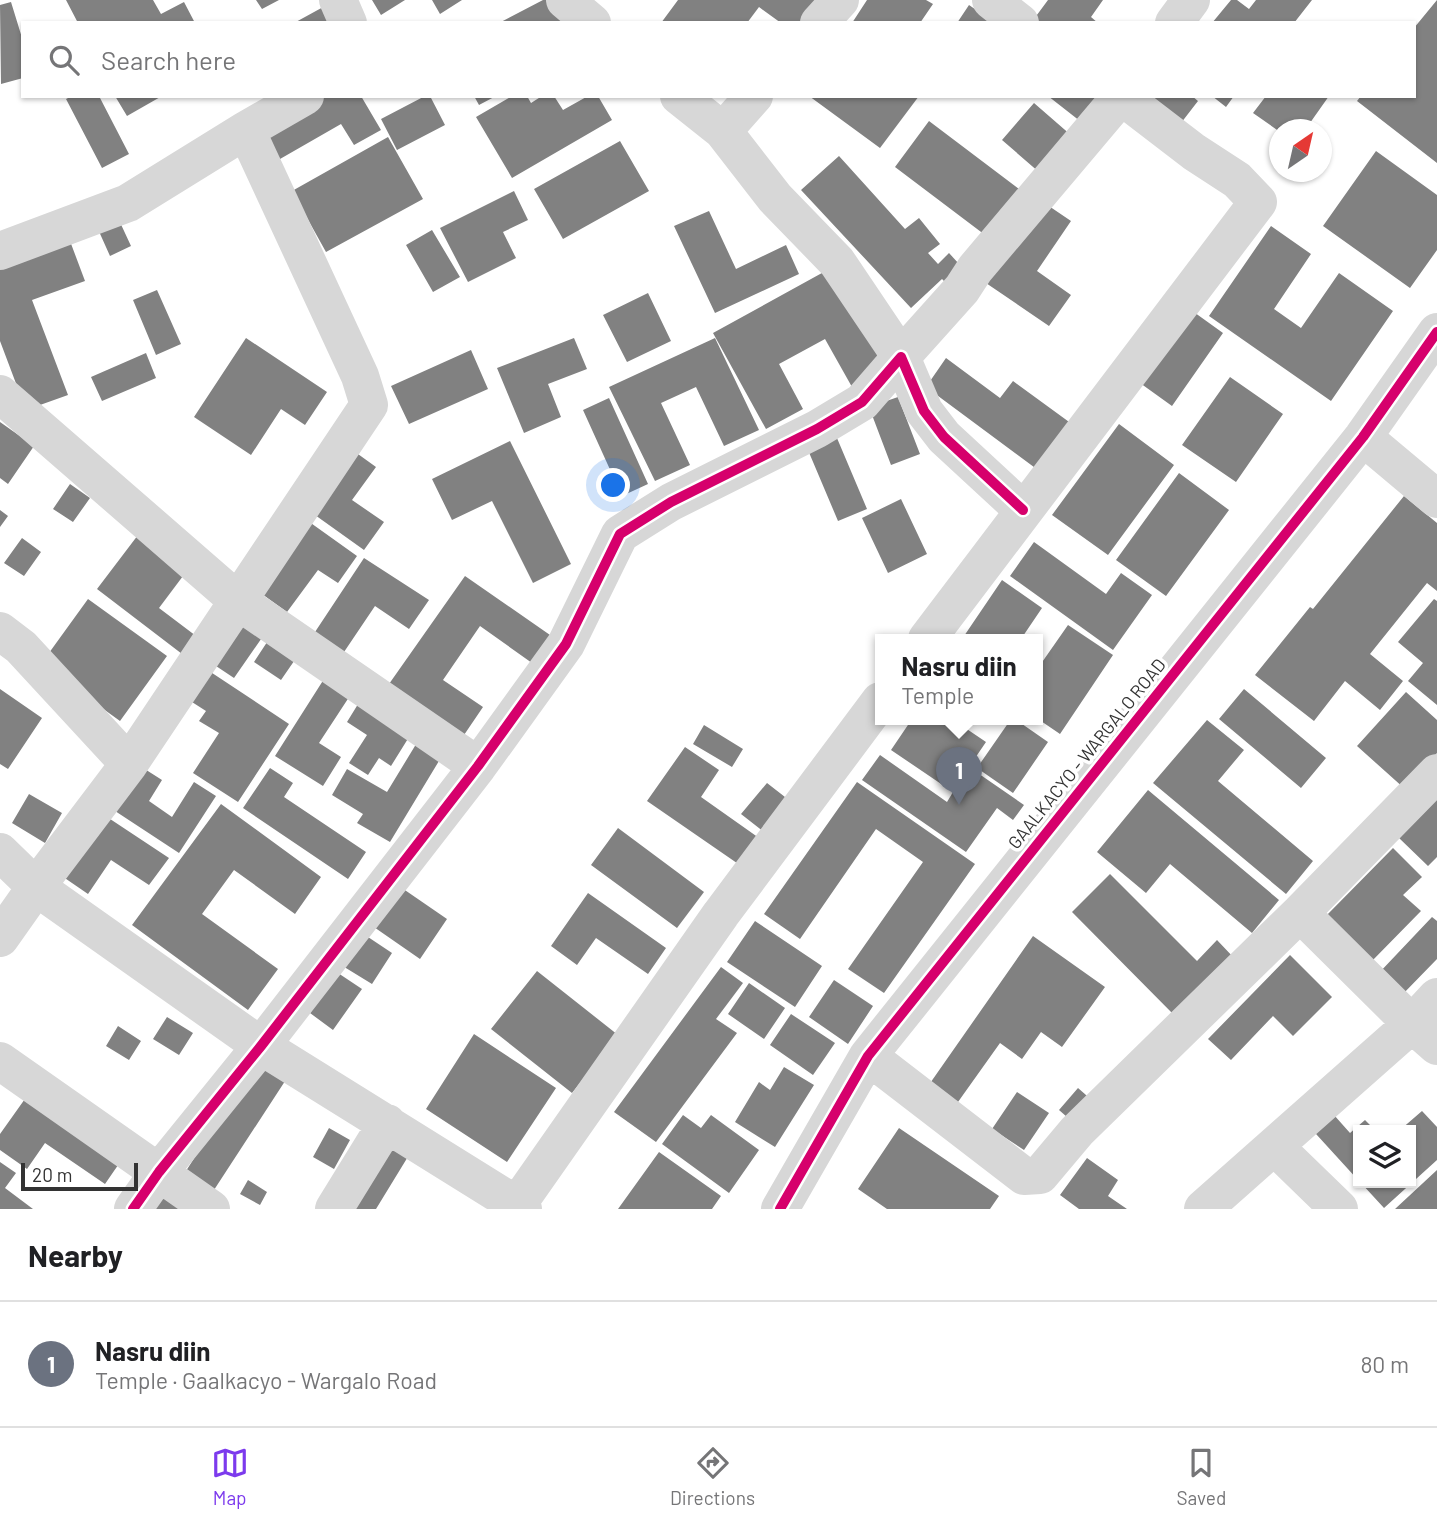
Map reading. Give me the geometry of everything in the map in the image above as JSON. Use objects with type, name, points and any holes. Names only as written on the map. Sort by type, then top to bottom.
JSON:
[{"type":"street","points":[[338,0],[347,21]]},
{"type":"street","points":[[565,0],[590,21]]},
{"type":"street","points":[[821,21],[840,0]]},
{"type":"street","points":[[991,0],[1017,21]]},
{"type":"street","points":[[1175,21],[1191,0]]},
{"type":"street","points":[[0,251],[128,203],[302,98]]},
{"type":"street","points":[[681,98],[723,131],[775,198],[837,262],[901,357],[924,411],[944,436],[1023,510]]},
{"type":"street","points":[[723,131],[752,98]]},
{"type":"street","points":[[133,1209],[159,1172],[261,1046],[478,766],[566,644],[620,534],[671,502],[817,429],[862,402],[962,289],[975,269],[1119,98]]},
{"type":"street","points":[[931,634],[1258,202],[1237,180],[1194,152],[1124,98]]},
{"type":"street","points":[[0,939],[129,764],[369,405],[360,376],[246,130]]},
{"type":"street","name":"GAALKACYO - WARGALO ROAD","points":[[780,1209],[868,1056],[1363,437],[1437,332]]},
{"type":"street","points":[[0,394],[239,601],[478,766]]},
{"type":"street","points":[[1363,437],[1437,499]]},
{"type":"street","points":[[0,631],[21,647],[129,764]]},
{"type":"street","points":[[0,852],[36,887],[261,1046],[520,1207],[721,914],[875,708]]},
{"type":"street","points":[[868,1056],[1024,1176],[1040,1175],[1077,1132],[1300,913],[1437,773]]},
{"type":"street","points":[[1203,1209],[1429,1022],[1300,913]]},
{"type":"street","points":[[0,1061],[211,1209]]},
{"type":"street","points":[[334,1209],[387,1123]]},
{"type":"street","points":[[1275,1147],[1339,1209]]},
{"type":"building","points":[[66,0],[153,0],[161,14],[184,2],[194,21],[77,21]]},
{"type":"building","points":[[256,0],[279,0],[262,9]]},
{"type":"building","points":[[372,0],[405,0],[381,15]]},
{"type":"building","points":[[432,0],[462,0],[440,14]]},
{"type":"building","points":[[543,0],[552,0],[563,21],[503,21]]},
{"type":"building","points":[[678,0],[822,0],[810,21],[778,21],[759,7],[748,21],[662,21]]},
{"type":"building","points":[[867,0],[926,0],[933,4],[921,21],[853,21]]},
{"type":"building","points":[[1048,0],[1103,0],[1091,17],[1096,21],[1032,21]]},
{"type":"building","points":[[1231,0],[1237,0],[1249,9],[1256,0],[1312,0],[1296,21],[1214,21]]},
{"type":"building","points":[[1437,0],[1437,163],[1357,101],[1359,98],[1416,98],[1416,26]]},
{"type":"building","points":[[11,2],[21,34],[21,79],[1,84],[0,5]]},
{"type":"building","points":[[969,5],[992,21],[958,21]]},
{"type":"building","points":[[325,6],[333,21],[298,21]]},
{"type":"building","points":[[100,98],[129,154],[102,168],[66,99]]},
{"type":"building","points":[[116,98],[158,98],[127,116]]},
{"type":"building","points":[[317,98],[362,98],[381,130],[354,145],[341,124],[280,159],[262,130]]},
{"type":"building","points":[[421,98],[431,98],[445,125],[397,150],[381,119]]},
{"type":"building","points":[[475,98],[492,98],[479,105]]},
{"type":"building","points":[[509,98],[528,98],[531,103],[539,98],[555,98],[563,110],[584,98],[599,98],[612,120],[512,178],[476,117]]},
{"type":"building","points":[[812,98],[918,98],[880,148]]},
{"type":"building","points":[[1051,98],[1105,98],[1085,125]]},
{"type":"building","points":[[1149,98],[1194,98],[1198,101],[1181,123]]},
{"type":"building","points":[[1215,98],[1233,98],[1226,107]]},
{"type":"building","points":[[1264,98],[1328,98],[1313,119],[1269,119],[1269,124],[1253,113]]},
{"type":"building","points":[[1034,103],[1080,143],[1047,179],[1002,140]]},
{"type":"building","points":[[929,121],[1027,195],[993,241],[895,167]]},
{"type":"building","points":[[388,137],[423,199],[326,252],[292,191]]},
{"type":"building","points":[[620,141],[649,191],[563,239],[534,189]]},
{"type":"building","points":[[1376,151],[1437,195],[1437,250],[1410,288],[1323,226]]},
{"type":"building","points":[[839,156],[905,229],[919,218],[940,244],[928,253],[938,264],[949,253],[970,276],[954,291],[942,279],[911,308],[801,190]]},
{"type":"building","points":[[514,191],[528,220],[503,232],[516,258],[468,282],[440,228]]},
{"type":"building","points":[[1040,200],[1071,221],[1037,271],[1071,295],[1049,326],[983,281]]},
{"type":"building","points":[[709,211],[736,269],[786,245],[799,274],[715,313],[674,226]]},
{"type":"building","points":[[118,218],[131,246],[110,256],[97,227]]},
{"type":"building","points":[[1271,226],[1311,254],[1274,309],[1301,328],[1339,273],[1393,311],[1331,401],[1209,316]]},
{"type":"building","points":[[432,230],[460,277],[433,292],[406,245]]},
{"type":"building","points":[[70,241],[85,281],[32,300],[68,395],[26,410],[0,341],[0,267]]},
{"type":"building","points":[[831,268],[885,369],[852,387],[825,339],[779,364],[803,409],[766,429],[713,333]]},
{"type":"building","points":[[157,290],[181,344],[156,355],[133,300]]},
{"type":"building","points":[[648,293],[671,341],[627,362],[603,315]]},
{"type":"building","points":[[1191,310],[1223,333],[1172,406],[1140,383]]},
{"type":"building","points":[[246,338],[327,392],[305,425],[281,409],[251,455],[194,417]]},
{"type":"building","points":[[574,338],[587,369],[548,384],[561,417],[524,433],[497,368]]},
{"type":"building","points":[[715,338],[759,430],[724,446],[696,387],[661,403],[690,465],[655,481],[609,387]]},
{"type":"building","points":[[471,350],[488,389],[409,424],[391,386]]},
{"type":"building","points":[[146,353],[156,378],[102,401],[91,377]]},
{"type":"building","points":[[946,358],[1000,398],[1013,381],[1076,427],[1042,473],[926,387]]},
{"type":"building","points":[[1230,377],[1283,414],[1236,482],[1182,445]]},
{"type":"building","points":[[898,397],[920,454],[891,465],[869,407]]},
{"type":"building","points":[[609,398],[648,484],[622,496],[583,410]]},
{"type":"building","points":[[0,422],[34,446],[8,484],[0,478]]},
{"type":"building","points":[[1119,424],[1174,465],[1108,555],[1052,515]]},
{"type":"building","points":[[834,431],[867,509],[838,521],[805,443]]},
{"type":"building","points":[[510,441],[571,564],[533,583],[492,501],[452,520],[432,479]]},
{"type":"building","points":[[351,449],[376,467],[352,500],[384,522],[364,550],[308,510]]},
{"type":"building","points":[[1179,473],[1229,510],[1166,596],[1116,560]]},
{"type":"building","points":[[70,484],[90,498],[73,522],[53,509]]},
{"type":"building","points":[[1404,496],[1437,523],[1437,591],[1427,583],[1370,654],[1403,681],[1380,710],[1345,681],[1314,721],[1255,675],[1310,607],[1313,609]]},
{"type":"building","points":[[901,499],[927,554],[888,573],[862,518]]},
{"type":"building","points":[[0,510],[8,516],[0,527]]},
{"type":"building","points":[[301,516],[357,556],[338,583],[318,570],[287,612],[251,586]]},
{"type":"building","points":[[138,535],[186,572],[159,608],[200,639],[186,657],[97,589]]},
{"type":"building","points":[[22,538],[41,552],[24,576],[4,563]]},
{"type":"building","points":[[1034,542],[1106,594],[1121,573],[1152,595],[1113,650],[1010,576]]},
{"type":"building","points":[[364,558],[429,600],[409,629],[375,606],[344,652],[315,632]]},
{"type":"building","points":[[465,576],[550,635],[532,663],[480,626],[443,680],[483,707],[464,735],[389,684]]},
{"type":"building","points":[[1002,580],[1042,608],[1024,634],[965,634]]},
{"type":"building","points":[[88,599],[167,656],[120,721],[41,664]]},
{"type":"building","points":[[1434,599],[1437,601],[1437,705],[1408,681],[1423,663],[1398,642]]},
{"type":"building","points":[[240,610],[268,629],[234,678],[207,660]]},
{"type":"building","points":[[1068,625],[1113,655],[1060,734],[1043,722],[1043,661]]},
{"type":"building","points":[[273,633],[301,651],[281,680],[254,662]]},
{"type":"building","points":[[200,665],[289,724],[238,802],[193,773],[219,733],[199,721],[206,711],[181,695]]},
{"type":"building","points":[[331,668],[357,685],[319,743],[341,757],[323,786],[275,756]]},
{"type":"building","points":[[0,689],[42,718],[8,769],[0,764]]},
{"type":"building","points":[[1244,689],[1326,758],[1301,788],[1219,719]]},
{"type":"building","points":[[1406,692],[1437,720],[1437,753],[1405,789],[1357,746]]},
{"type":"building","points":[[363,696],[414,729],[391,766],[379,758],[368,775],[349,763],[367,735],[347,722]]},
{"type":"building","points":[[1207,720],[1244,750],[1218,781],[1313,861],[1286,894],[1153,783]]},
{"type":"building","points":[[704,725],[743,749],[732,767],[693,744]]},
{"type":"building","points":[[908,725],[961,725],[986,742],[969,767],[1024,805],[1013,820],[997,808],[966,852],[862,780],[880,755],[947,802],[953,792],[891,750]]},
{"type":"building","points":[[1007,725],[1024,725],[1048,742],[1013,793],[977,768]]},
{"type":"building","points":[[421,736],[445,751],[390,842],[357,823],[363,814],[332,795],[347,769],[387,792]]},
{"type":"building","points":[[685,747],[719,770],[701,797],[766,843],[747,870],[647,801]]},
{"type":"building","points":[[140,766],[162,780],[149,801],[172,817],[194,782],[216,796],[179,853],[112,809]]},
{"type":"building","points":[[270,768],[293,783],[284,797],[366,852],[348,879],[243,808]]},
{"type":"building","points":[[857,782],[975,864],[884,993],[848,969],[923,862],[876,829],[800,939],[764,914]]},
{"type":"building","points":[[767,783],[794,804],[769,836],[741,814]]},
{"type":"building","points":[[1148,790],[1279,900],[1252,933],[1170,864],[1146,893],[1097,852]]},
{"type":"building","points":[[29,794],[62,813],[45,843],[12,823]]},
{"type":"building","points":[[1437,799],[1437,857],[1428,866],[1399,838]]},
{"type":"building","points":[[221,804],[321,877],[295,914],[234,870],[202,914],[278,969],[248,1010],[132,925]]},
{"type":"building","points":[[98,811],[169,858],[149,885],[111,860],[88,894],[56,872]]},
{"type":"building","points":[[618,828],[704,892],[677,928],[591,865]]},
{"type":"building","points":[[1393,848],[1422,877],[1403,895],[1421,911],[1370,963],[1324,918]]},
{"type":"building","points":[[1110,874],[1197,961],[1217,940],[1235,959],[1176,1017],[1072,912]]},
{"type":"building","points":[[399,886],[447,919],[420,959],[371,925]]},
{"type":"building","points":[[588,893],[666,948],[648,974],[596,938],[577,965],[551,946]]},
{"type":"building","points":[[1432,917],[1437,921],[1437,959],[1401,996],[1378,974]]},
{"type":"building","points":[[755,921],[822,966],[795,1007],[727,962]]},
{"type":"building","points":[[362,933],[392,953],[372,984],[341,965]]},
{"type":"building","points":[[1033,936],[1105,987],[1062,1047],[1041,1032],[1022,1059],[1000,1043],[953,1109],[926,1089]]},
{"type":"building","points":[[1290,955],[1332,997],[1293,1036],[1273,1016],[1231,1060],[1208,1039]]},
{"type":"building","points":[[721,967],[743,983],[716,1019],[737,1033],[656,1142],[614,1112]]},
{"type":"building","points":[[537,971],[618,1035],[572,1093],[491,1029]]},
{"type":"building","points":[[338,973],[362,989],[333,1030],[310,1013]]},
{"type":"building","points":[[834,980],[873,1006],[848,1044],[809,1017]]},
{"type":"building","points":[[749,983],[785,1008],[764,1039],[728,1014]]},
{"type":"building","points":[[791,1014],[835,1043],[813,1075],[770,1045]]},
{"type":"building","points":[[167,1017],[193,1033],[179,1055],[153,1039]]},
{"type":"building","points":[[118,1026],[141,1041],[129,1060],[106,1046]]},
{"type":"building","points":[[474,1034],[556,1088],[507,1162],[426,1109]]},
{"type":"building","points":[[260,1056],[289,1075],[212,1193],[184,1174]]},
{"type":"building","points":[[784,1067],[814,1085],[775,1147],[735,1122],[759,1082],[770,1090]]},
{"type":"building","points":[[1078,1088],[1094,1102],[1075,1124],[1059,1110]]},
{"type":"building","points":[[32,1089],[125,1155],[105,1184],[45,1143],[27,1169],[0,1150],[0,1134]]},
{"type":"building","points":[[1017,1092],[1049,1113],[1024,1150],[992,1129]]},
{"type":"building","points":[[1326,1106],[1350,1133],[1353,1130],[1353,1175],[1306,1123]]},
{"type":"building","points":[[1422,1111],[1437,1127],[1437,1160],[1416,1179],[1416,1125],[1406,1125]]},
{"type":"building","points":[[683,1115],[701,1128],[711,1115],[759,1150],[729,1193],[662,1144]]},
{"type":"building","points":[[329,1128],[350,1140],[334,1169],[313,1157]]},
{"type":"building","points":[[899,1128],[999,1196],[990,1209],[887,1209],[858,1189]]},
{"type":"building","points":[[387,1142],[409,1155],[376,1209],[346,1209]]},
{"type":"building","points":[[659,1152],[721,1196],[712,1209],[618,1209]]},
{"type":"building","points":[[1087,1158],[1118,1180],[1108,1196],[1127,1209],[1079,1209],[1060,1195]]},
{"type":"building","points":[[0,1162],[16,1173],[5,1188],[33,1209],[0,1209]]},
{"type":"building","points":[[1437,1170],[1437,1209],[1395,1209]]},
{"type":"building","points":[[248,1180],[267,1192],[260,1205],[240,1194]]},
{"type":"building","points":[[165,1186],[198,1209],[149,1209]]},
{"type":"building","points":[[1366,1188],[1406,1188],[1384,1208]]},
{"type":"cycle path","points":[[780,1209],[868,1056],[1363,437],[1437,332]]},
{"type":"cycle path","points":[[133,1209],[159,1172],[261,1046],[478,766],[566,644],[620,534],[671,502],[817,429],[862,402],[901,357],[924,411],[944,437],[1023,510]]},
{"type":"place","name":"Nasru diin","points":[[959,805]]}]
